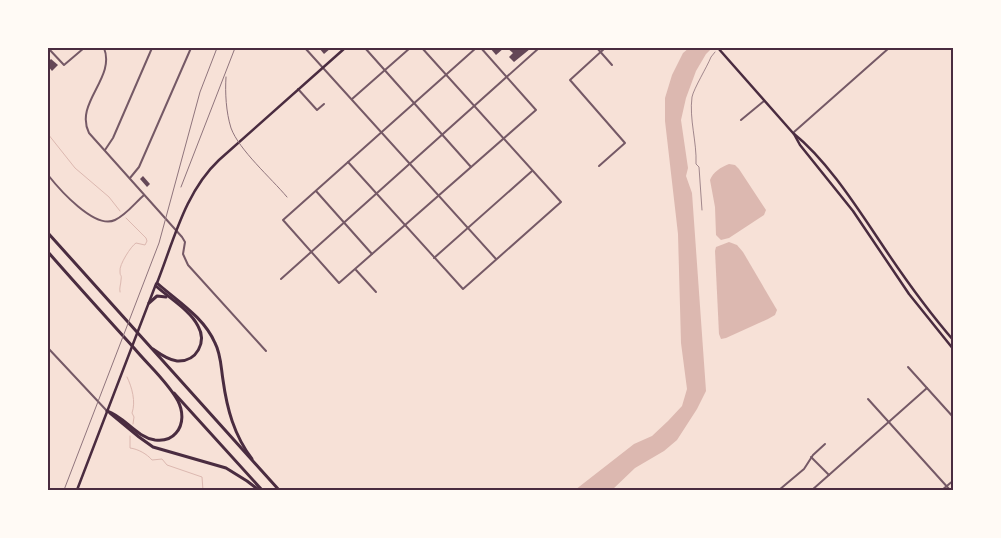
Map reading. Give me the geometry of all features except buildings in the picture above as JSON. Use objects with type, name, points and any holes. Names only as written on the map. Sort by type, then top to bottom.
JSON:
[{"type":"highway","points":[[48,233],[279,490]]},
{"type":"highway","points":[[48,252],[261,490]]},
{"type":"highway","points":[[147,345],[163,356],[179,361],[188,360],[199,350],[202,338],[199,326],[192,317],[156,284]]},
{"type":"highway","points":[[156,284],[200,320],[212,336],[218,350],[228,409],[235,430],[248,455],[268,479]]},
{"type":"highway","points":[[149,303],[160,295],[171,299]]},
{"type":"highway","points":[[107,411],[119,417],[147,438],[163,440],[172,436],[180,426],[181,412],[178,401],[159,376]]},
{"type":"highway","points":[[107,411],[139,438],[153,447],[226,468],[248,480],[261,490]]},
{"type":"main road","points":[[77,490],[192,194],[209,170],[345,48]]},
{"type":"main road","points":[[718,49],[794,133],[804,141],[846,194],[908,282],[954,341]]},
{"type":"main road","points":[[794,133],[800,145],[852,211],[909,294],[954,350]]},
{"type":"street","points":[[48,48],[64,65],[84,48]]},
{"type":"street","points":[[104,48],[106,68],[86,116],[89,133],[177,231],[185,242],[183,254],[188,265],[266,351]]},
{"type":"street","points":[[104,151],[113,138],[152,48]]},
{"type":"street","points":[[130,178],[139,167],[191,48]]},
{"type":"street","points":[[305,48],[497,260]]},
{"type":"street","points":[[365,48],[472,167]]},
{"type":"street","points":[[352,100],[410,48]]},
{"type":"street","points":[[348,162],[463,289],[560,202],[422,48]]},
{"type":"street","points":[[476,48],[283,220],[340,283],[536,110],[481,48]]},
{"type":"street","points":[[281,279],[539,48]]},
{"type":"street","points":[[597,48],[612,64]]},
{"type":"street","points":[[599,166],[625,143],[570,80],[606,48]]},
{"type":"street","points":[[794,133],[889,48]]},
{"type":"street","points":[[298,89],[317,110],[324,104]]},
{"type":"street","points":[[741,120],[764,100]]},
{"type":"street","points":[[434,258],[532,171]]},
{"type":"street","points":[[48,175],[78,206],[102,222],[116,220],[144,195]]},
{"type":"street","points":[[316,190],[372,254]]},
{"type":"street","points":[[355,269],[376,292]]},
{"type":"street","points":[[48,348],[107,411]]},
{"type":"street","points":[[908,367],[954,418]]},
{"type":"street","points":[[812,490],[927,388]]},
{"type":"street","points":[[868,399],[950,490]]},
{"type":"street","points":[[779,490],[804,469],[811,457],[825,444]]},
{"type":"street","points":[[811,457],[829,476]]},
{"type":"street","points":[[942,490],[954,480]]},
{"type":"path","points":[[702,210],[692,121],[692,96],[711,57],[718,49]]},
{"type":"shaded area","points":[[689,48],[712,48],[696,71],[686,98],[681,120],[688,168],[686,176],[692,193],[706,391],[677,440],[664,451],[635,468],[612,490],[575,490],[634,444],[652,436],[682,406],[687,389],[681,343],[678,234],[665,121],[665,98],[672,75],[683,53]]},
{"type":"shaded area","points":[[729,164],[735,165],[739,169],[766,210],[764,215],[729,238],[721,240],[716,235],[715,207],[710,180],[718,170]]},
{"type":"shaded area","points":[[729,242],[737,245],[743,252],[777,310],[775,315],[768,319],[721,339],[719,334],[715,251],[716,247]]},
{"type":"waterway","points":[[48,134],[75,168],[109,197],[120,211]]},
{"type":"waterway","points":[[120,292],[120,268],[123,260],[136,243],[145,245],[147,241],[126,218]]},
{"type":"waterway","points":[[127,377],[132,390],[133,424]]},
{"type":"waterway","points":[[130,436],[130,448],[142,452],[152,460],[162,459],[167,465],[202,477],[203,490]]},
{"type":"railway","points":[[64,490],[159,243],[200,92],[217,48]]},
{"type":"railway","points":[[181,187],[235,48]]},
{"type":"railway","points":[[226,77],[227,109],[229,122],[235,137],[287,197]]}]
